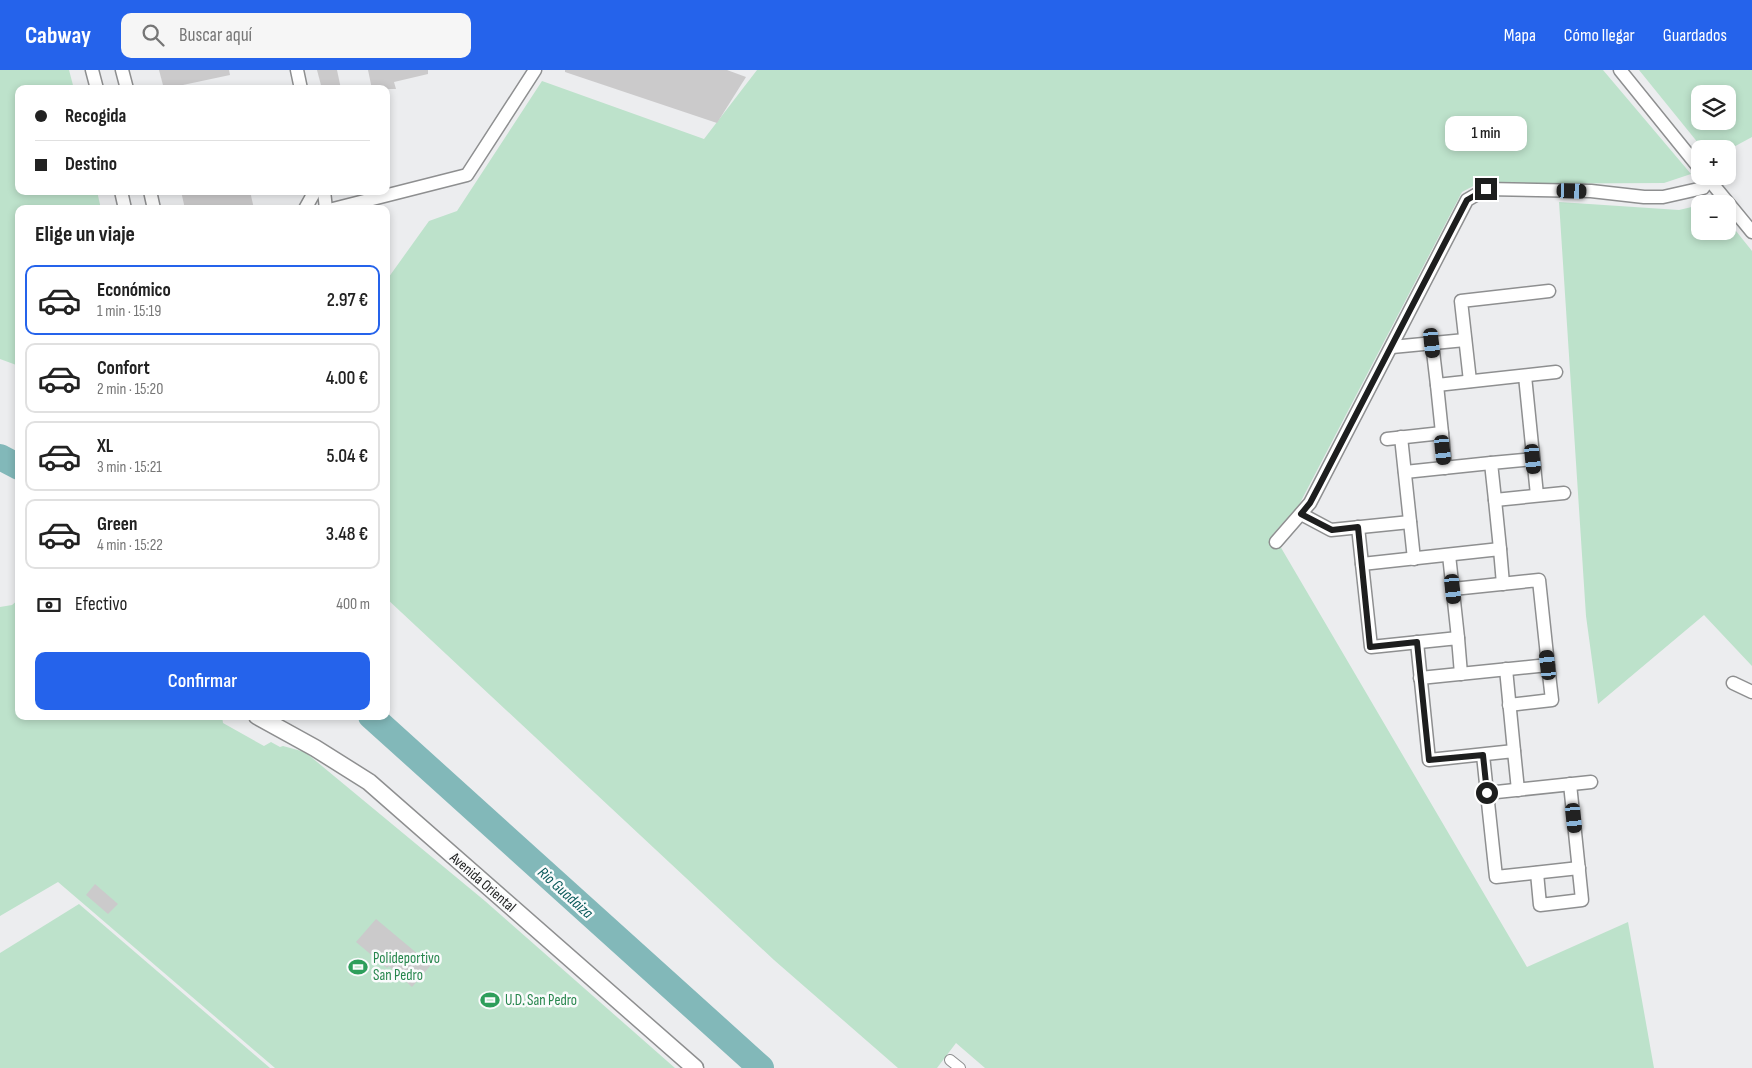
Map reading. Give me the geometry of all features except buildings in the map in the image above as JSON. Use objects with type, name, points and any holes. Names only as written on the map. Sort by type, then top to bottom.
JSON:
[{"type":"street","points":[[92,70],[95,85]]},
{"type":"street","points":[[122,70],[126,85]]},
{"type":"street","points":[[297,70],[300,85]]},
{"type":"street","points":[[390,195],[467,175],[535,70]]},
{"type":"street","points":[[1620,70],[1691,158]]},
{"type":"street","points":[[1276,542],[1310,503],[1467,200],[1486,189],[1591,191],[1626,196],[1663,197],[1702,188],[1704,185]]},
{"type":"street","points":[[1713,185],[1752,232]]},
{"type":"street","points":[[349,205],[388,195]]},
{"type":"street","points":[[1470,381],[1461,301],[1549,291]]},
{"type":"street","points":[[1392,347],[1465,340]]},
{"type":"street","points":[[1432,343],[1445,468]]},
{"type":"street","points":[[1437,385],[1556,372]]},
{"type":"street","points":[[1525,376],[1537,496]]},
{"type":"street","points":[[1387,439],[1442,433]]},
{"type":"street","points":[[1401,437],[1414,559]]},
{"type":"street","points":[[1405,472],[1533,459]]},
{"type":"street","points":[[1491,463],[1504,584]]},
{"type":"street","points":[[1495,500],[1564,493]]},
{"type":"street","points":[[1301,514],[1332,530],[1410,522]]},
{"type":"street","points":[[1358,527],[1370,647],[1458,638]]},
{"type":"street","points":[[1362,564],[1500,550]]},
{"type":"street","points":[[1450,555],[1462,674]]},
{"type":"street","points":[[1453,589],[1539,580],[1552,700],[1509,705]]},
{"type":"street","points":[[1417,642],[1429,760],[1514,751]]},
{"type":"street","points":[[1420,678],[1548,665]]},
{"type":"street","points":[[1506,669],[1518,790]]},
{"type":"street","points":[[1733,684],[1752,692]]},
{"type":"street","name":"Avenida Oriental","points":[[264,720],[315,748],[369,782],[695,1068]]},
{"type":"street","points":[[1483,755],[1496,877],[1579,868]]},
{"type":"street","points":[[1487,793],[1591,782]]},
{"type":"street","points":[[1537,873],[1540,905],[1582,900],[1570,784]]},
{"type":"street","points":[[950,1060],[960,1068]]},
{"type":"green space","points":[[0,70],[69,70],[73,85],[15,85],[15,195],[98,195],[100,205],[15,205],[15,365],[0,359]]},
{"type":"green space","points":[[757,70],[1603,70],[1691,174],[1664,183],[1477,184],[1462,192],[1299,505],[1273,534],[1527,967],[1628,922],[1654,1068],[985,1068],[956,1043],[937,1068],[898,1068],[774,960],[390,602],[390,275],[429,221],[457,211],[542,81],[704,139]]},
{"type":"green space","points":[[1639,70],[1752,70],[1752,137],[1736,146],[1736,140],[1696,140]]},
{"type":"green space","points":[[1559,202],[1679,210],[1691,207],[1691,240],[1736,240],[1736,231],[1752,251],[1752,666],[1704,615],[1598,704],[1586,616]]},
{"type":"green space","name":"Polideportivo San Pedro","points":[[15,602],[15,720],[223,720],[223,723],[264,746],[271,742],[280,747],[283,746],[305,752],[485,901],[675,1068],[275,1068],[58,882],[0,916],[0,607],[12,605]]},
{"type":"green space","points":[[79,904],[270,1068],[0,1068],[0,953]]},
{"type":"waterway","name":"Rio Guadaiza","points":[[0,457],[15,465]]},
{"type":"waterway","name":"Rio Guadaiza","points":[[375,720],[761,1068]]},
{"type":"place","name":"Polideportivo San Pedro","points":[[358,967]]},
{"type":"place","name":"U.D. San Pedro","points":[[490,1000]]},
{"type":"route","points":[[1486,189],[1467,200],[1319,486],[1310,503],[1301,514],[1332,530],[1358,527],[1370,647],[1417,642],[1429,760],[1483,755],[1487,793]]}]
